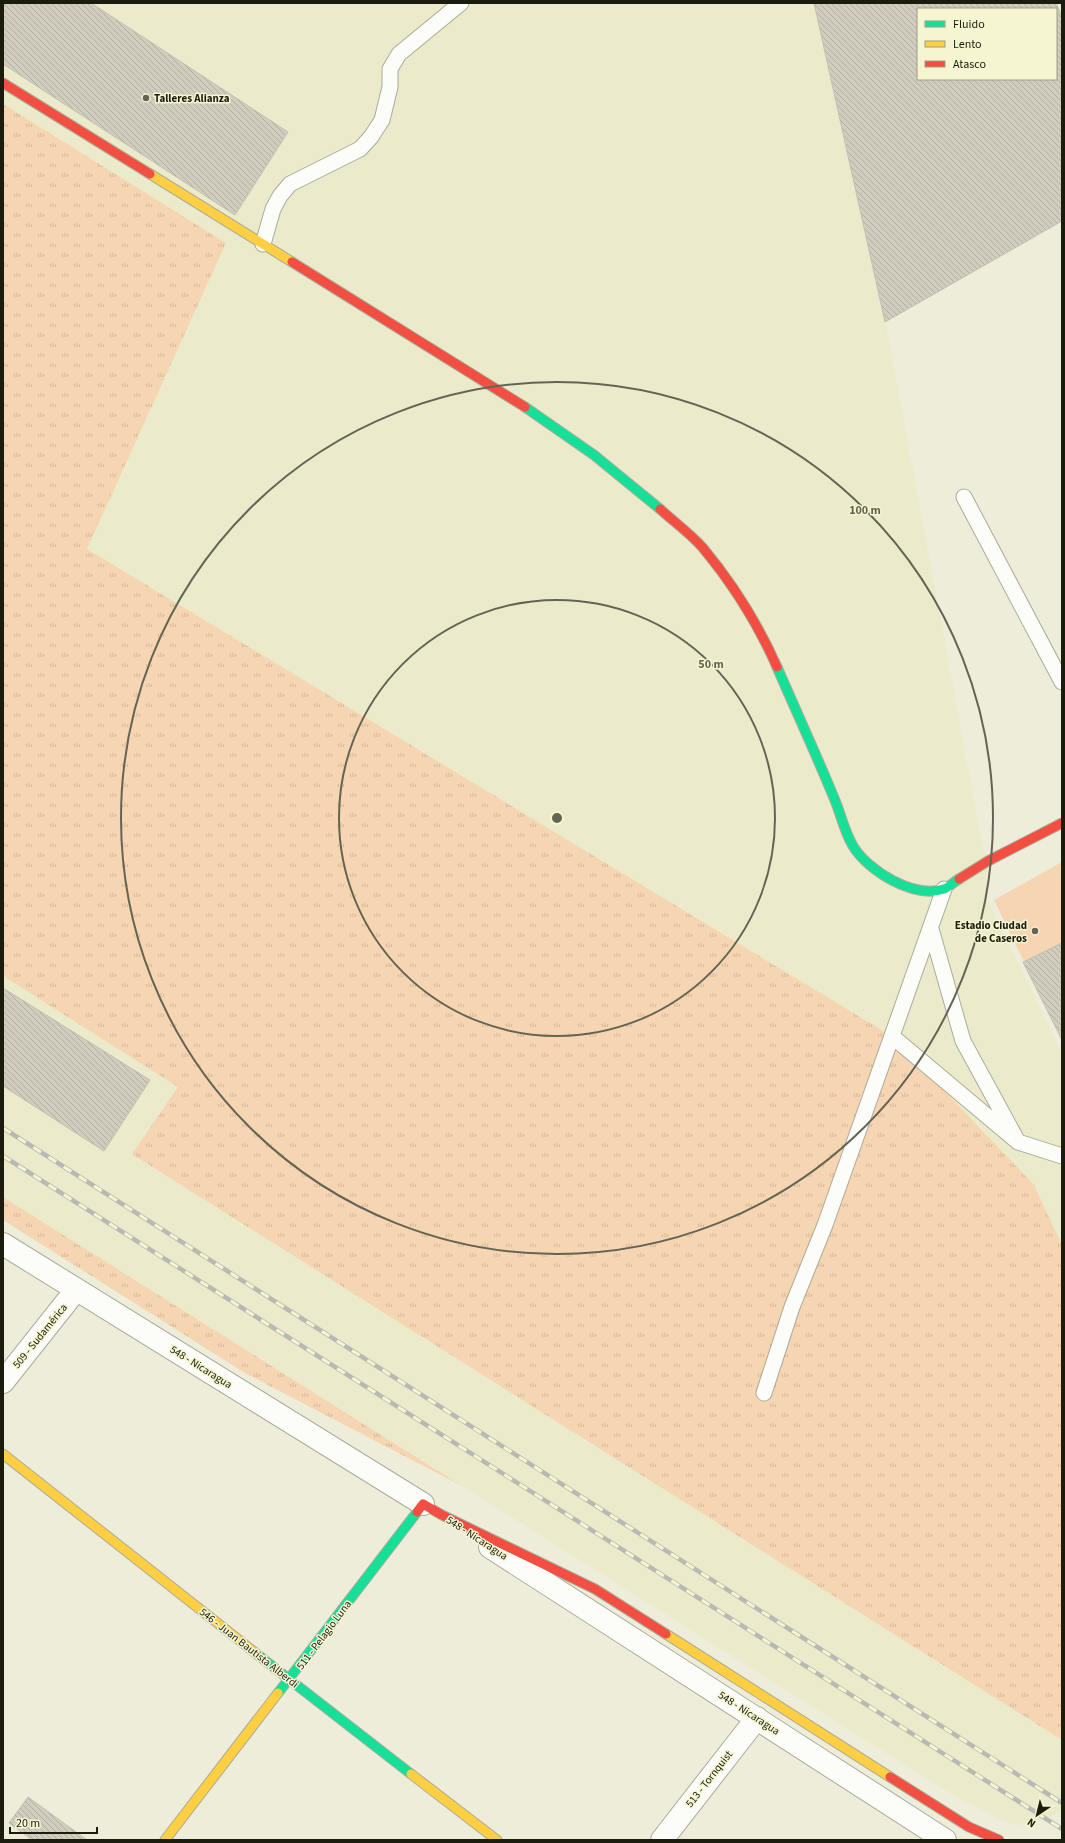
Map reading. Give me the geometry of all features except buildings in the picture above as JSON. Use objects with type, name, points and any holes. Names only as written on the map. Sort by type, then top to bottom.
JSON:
[{"type":"street","points":[[3,83],[523,405],[605,464],[650,500],[702,547],[737,592],[764,637],[835,800],[843,826],[852,847],[868,864],[888,878],[912,889],[927,891],[944,889],[988,861],[1062,823]]},
{"type":"street","name":"548 - Nicaragua","points":[[3,1244],[442,1515],[945,1840]]},
{"type":"street","name":"509 - Sudamérica","points":[[3,1382],[76,1290]]},
{"type":"street","name":"546 - Juan Bautista Alberdi","points":[[3,1454],[289,1680],[496,1840]]},
{"type":"street","name":"511 - Pelagio Luna","points":[[165,1840],[423,1504]]},
{"type":"street","points":[[442,1515],[595,1589],[969,1827],[999,1840]]},
{"type":"street","name":"513 - Tornquist","points":[[662,1840],[756,1718]]},
{"type":"lane","points":[[263,244],[273,208],[280,196],[290,184],[360,149],[371,137],[382,120],[390,87],[390,69],[399,54],[461,3]]},
{"type":"lane","points":[[964,497],[1062,682]]},
{"type":"lane","points":[[764,1392],[792,1307],[825,1225],[893,1037],[944,889]]},
{"type":"lane","points":[[931,929],[963,1041],[1018,1142]]},
{"type":"lane","points":[[893,1037],[1018,1142],[1062,1156]]},
{"type":"shaded area","points":[[3,3],[814,3],[887,329],[983,849],[988,861],[986,897],[1062,1054],[1062,1812],[1032,1824],[1016,1825],[1001,1820],[948,1792],[3,1197]]},
{"type":"green space","points":[[3,104],[226,243],[87,549],[893,1037],[1034,1185],[1062,1245],[1062,1740],[132,1154],[178,1087],[3,976]]},
{"type":"green space","name":"Estadio Ciudad de Caseros","points":[[1062,862],[1062,1040],[994,900]]},
{"type":"green space","points":[[3,1197],[462,1486],[245,1373],[3,1220]]},
{"type":"railway","points":[[3,1128],[1062,1803]]},
{"type":"railway","points":[[3,1156],[1062,1829]]},
{"type":"traffic: fast","points":[[525,407],[594,455],[660,509]]},
{"type":"traffic: fast","points":[[777,667],[827,782],[847,834],[853,846],[860,855],[869,865],[893,881],[919,890],[932,891],[944,889],[959,879]]},
{"type":"traffic: fast","points":[[278,1693],[417,1512]]},
{"type":"traffic: fast","points":[[258,1655],[411,1774]]},
{"type":"traffic: slow","points":[[150,174],[292,262]]},
{"type":"traffic: slow","points":[[3,1454],[258,1655]]},
{"type":"traffic: slow","points":[[666,1634],[890,1777]]},
{"type":"traffic: slow","points":[[165,1840],[278,1693]]},
{"type":"traffic: slow","points":[[411,1774],[497,1840]]},
{"type":"traffic: jam","points":[[3,83],[150,174]]},
{"type":"traffic: jam","points":[[292,262],[525,407]]},
{"type":"traffic: jam","points":[[660,509],[703,548],[725,576],[762,635],[777,667]]},
{"type":"traffic: jam","points":[[959,879],[988,861],[1062,823]]},
{"type":"traffic: jam","points":[[417,1512],[423,1504],[442,1515],[595,1589],[666,1634]]},
{"type":"traffic: jam","points":[[890,1777],[969,1827],[999,1840]]},
{"type":"place","name":"Talleres Alianza","points":[[146,98]]},
{"type":"place","name":"Estadio Ciudad de Caseros","points":[[1035,931]]}]
